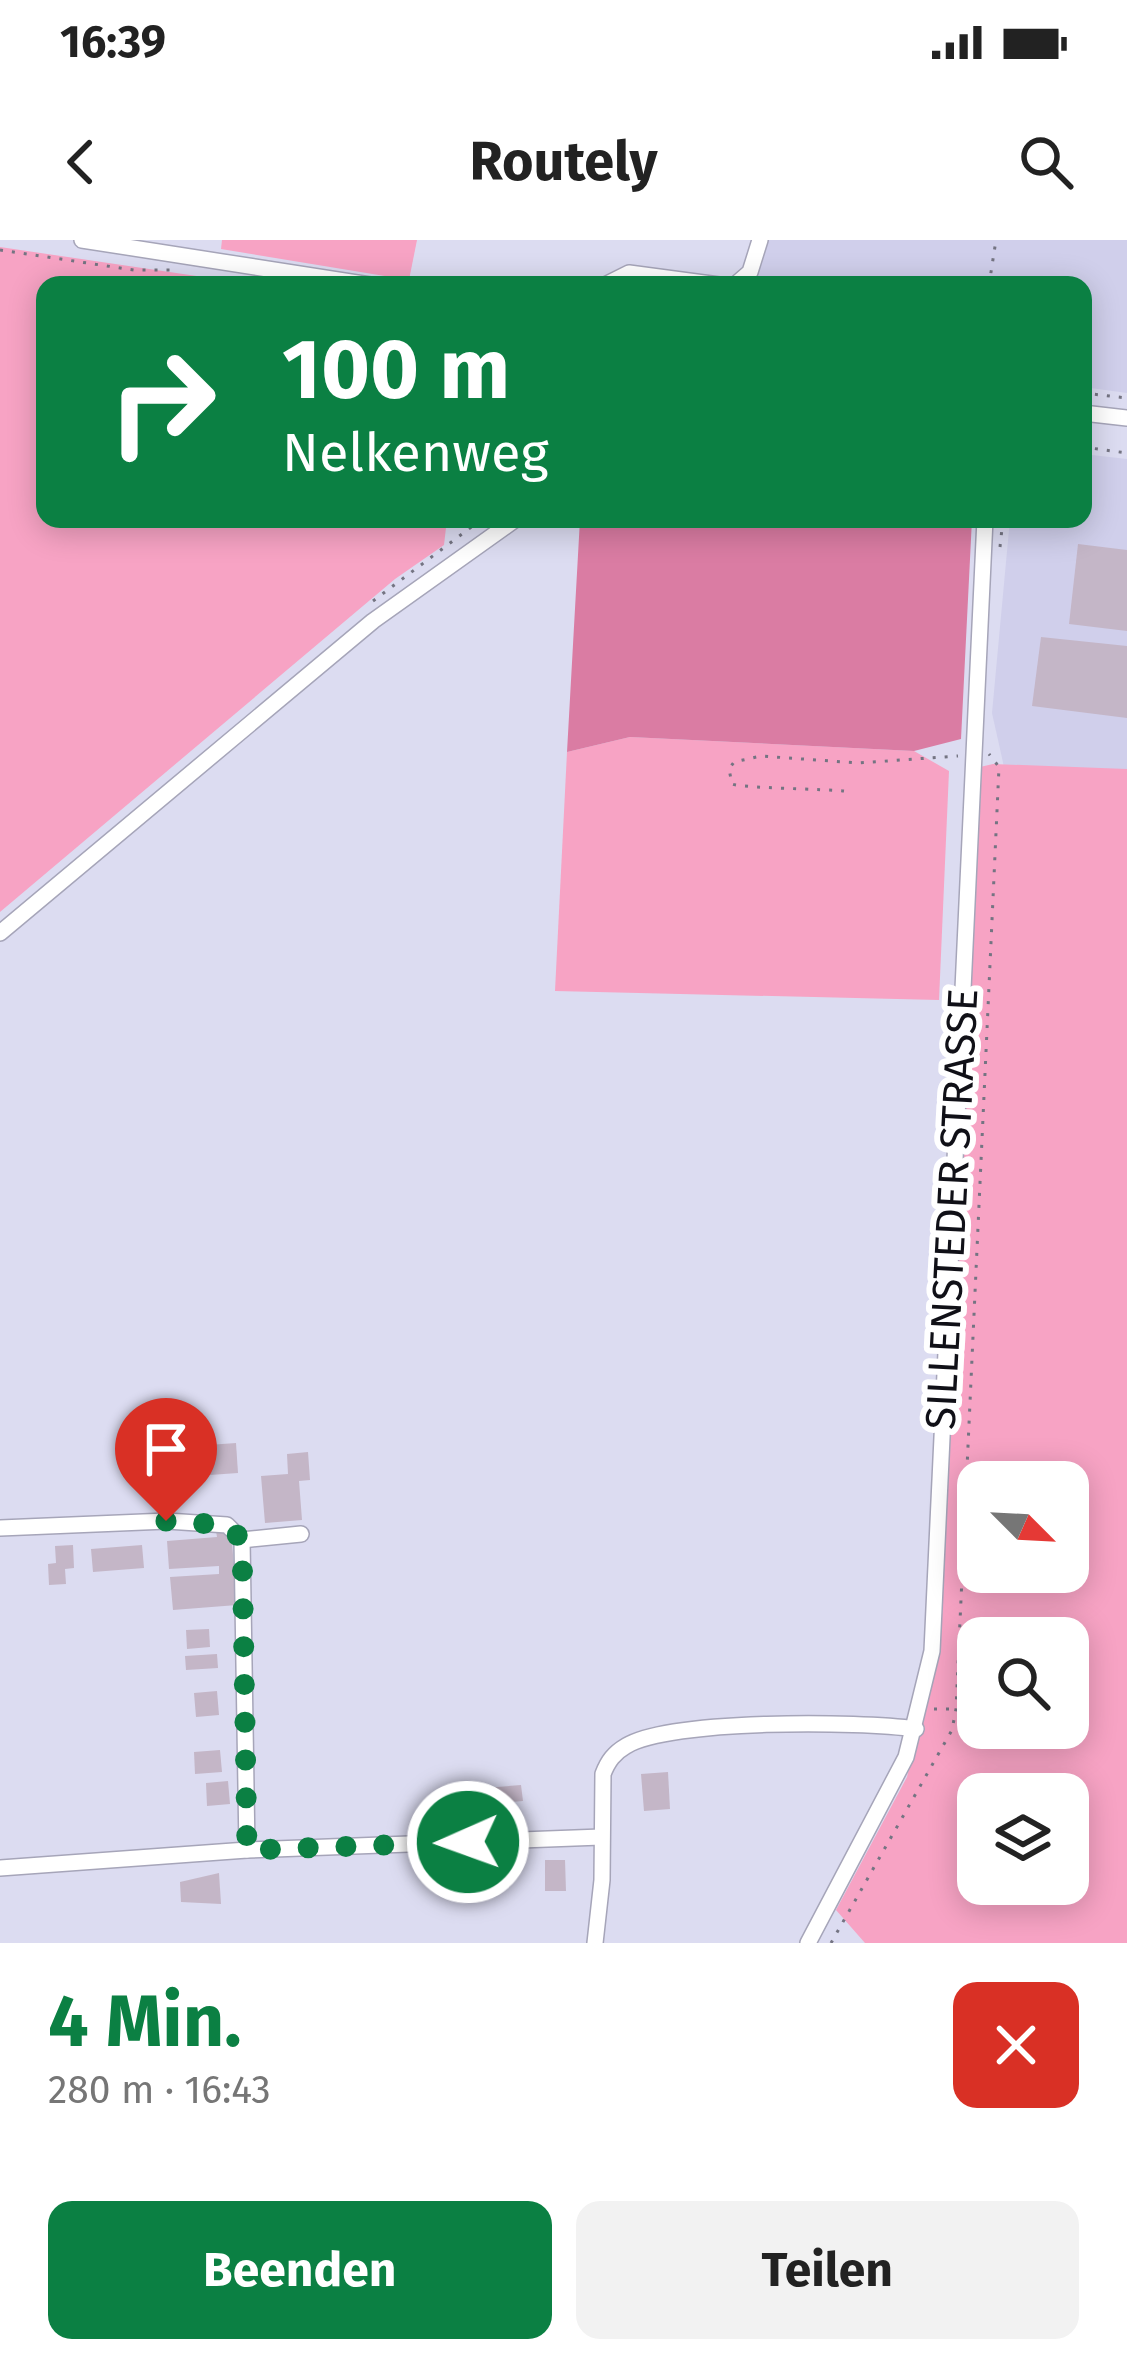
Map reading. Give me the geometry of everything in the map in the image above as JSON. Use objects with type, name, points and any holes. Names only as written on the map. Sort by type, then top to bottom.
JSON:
[{"type":"street","points":[[82,240],[312,276]]},
{"type":"street","points":[[745,276],[760,240]]},
{"type":"street","points":[[1092,414],[1127,418]]},
{"type":"street","points":[[0,933],[373,621],[503,528]]},
{"type":"street","name":"SILLENSTEDER STRASSE","points":[[808,1943],[894,1785],[922,1708],[932,1651],[985,528]]},
{"type":"street","points":[[0,1528],[166,1521],[227,1525],[242,1540],[247,1850]]},
{"type":"street","points":[[242,1540],[301,1534]]},
{"type":"street","points":[[595,1943],[603,1774],[609,1759],[629,1744],[732,1726],[916,1729]]},
{"type":"street","points":[[0,1868],[247,1850],[601,1837]]},
{"type":"path","points":[[990,276],[996,240]]},
{"type":"path","points":[[0,250],[134,270],[177,271]]},
{"type":"path","points":[[1092,394],[1127,398]]},
{"type":"path","points":[[1092,448],[1127,453]]},
{"type":"path","points":[[844,790],[783,784],[742,790],[732,784],[729,769],[734,762],[761,756],[858,763],[932,761],[973,754]]},
{"type":"path","points":[[922,1708],[956,1709]]},
{"type":"shaded area","points":[[222,240],[417,240],[410,276],[221,249]]},
{"type":"shaded area","points":[[757,240],[1127,240],[1127,393],[1092,388],[1092,276],[751,276]]},
{"type":"shaded area","points":[[0,247],[196,276],[36,276],[36,528],[446,528],[444,545],[395,579],[0,912]]},
{"type":"shaded area","points":[[1092,455],[1127,459],[1127,771],[1004,767],[992,713],[1009,528],[1092,528]]},
{"type":"shaded area","points":[[579,528],[972,528],[961,739],[914,751],[630,737],[567,752]]},
{"type":"shaded area","points":[[630,737],[914,751],[949,771],[939,1000],[555,991],[567,752]]},
{"type":"shaded area","points":[[980,767],[1127,769],[1127,1943],[865,1943],[836,1910],[907,1777],[937,1648]]},
{"type":"building","points":[[1078,544],[1127,550],[1127,631],[1069,624]]},
{"type":"building","points":[[1041,637],[1127,646],[1127,718],[1032,706]]},
{"type":"building","points":[[236,1443],[238,1473],[196,1476],[194,1446]]},
{"type":"building","points":[[308,1452],[310,1480],[299,1481],[302,1520],[265,1523],[261,1476],[288,1474],[287,1454]]},
{"type":"building","points":[[231,1530],[237,1605],[173,1610],[170,1577],[219,1574],[219,1566],[169,1569],[167,1541],[217,1537],[216,1531]]},
{"type":"building","points":[[73,1545],[74,1568],[65,1569],[66,1584],[49,1585],[48,1564],[56,1563],[55,1546]]},
{"type":"building","points":[[142,1545],[144,1568],[93,1572],[91,1549]]},
{"type":"building","points":[[209,1629],[210,1647],[187,1649],[186,1630]]},
{"type":"building","points":[[217,1654],[218,1668],[186,1670],[185,1656]]},
{"type":"building","points":[[217,1691],[219,1715],[196,1717],[194,1693]]},
{"type":"building","points":[[220,1750],[222,1772],[195,1774],[194,1752]]},
{"type":"building","points":[[668,1772],[670,1809],[644,1811],[641,1774]]},
{"type":"building","points":[[228,1781],[230,1804],[207,1806],[206,1783]]},
{"type":"building","points":[[521,1785],[523,1801],[498,1803],[499,1815],[473,1818],[471,1789]]},
{"type":"building","points":[[545,1860],[565,1860],[566,1891],[545,1891]]},
{"type":"building","points":[[219,1873],[221,1904],[181,1902],[180,1882]]},
{"type":"route","points":[[166,1521],[227,1525],[242,1540],[247,1850],[468,1842]]}]
